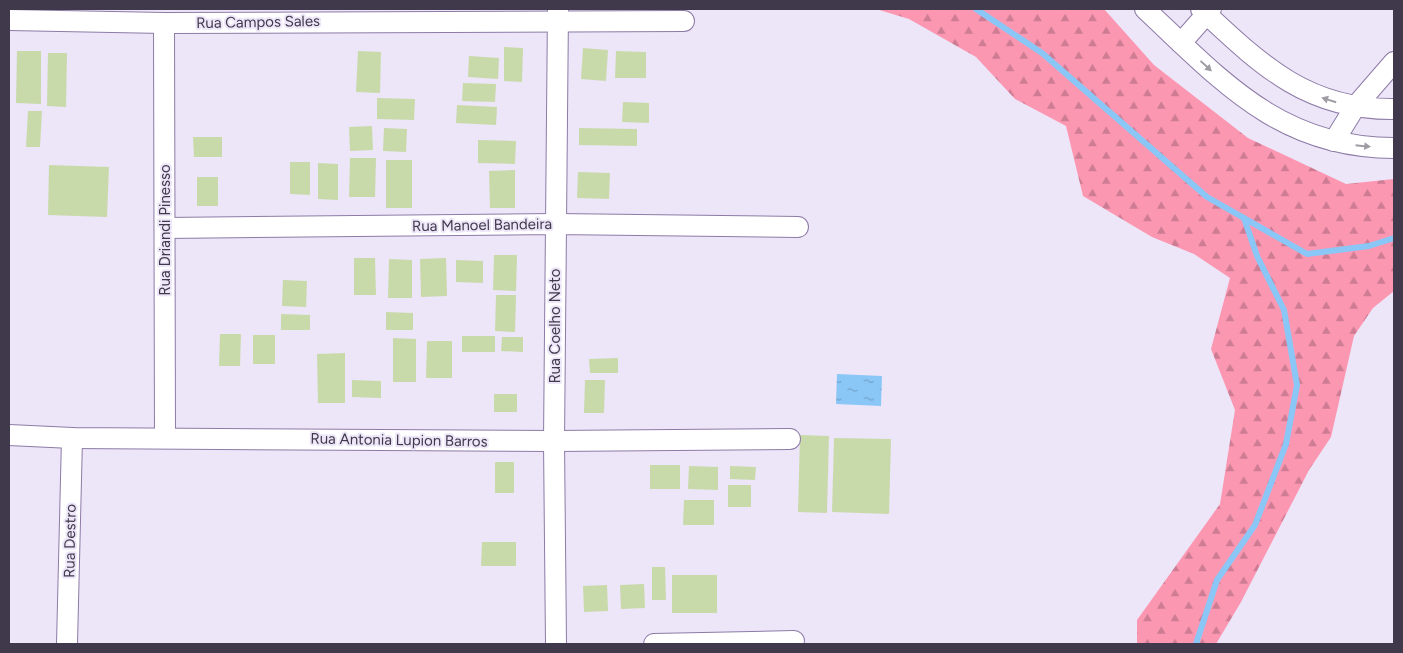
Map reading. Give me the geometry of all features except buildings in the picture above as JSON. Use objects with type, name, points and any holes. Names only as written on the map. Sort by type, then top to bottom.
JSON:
[{"type":"street","points":[[1145,9],[1223,82],[1261,111],[1304,132],[1334,141],[1354,146],[1394,148]]},
{"type":"street","points":[[1181,43],[1206,10],[1249,54],[1281,78],[1318,96],[1355,107],[1394,109]]},
{"type":"street","name":"Rua Campos Sales","points":[[9,20],[71,14],[164,23],[558,14],[684,21]]},
{"type":"street","name":"Rua Coelho Neto","points":[[556,644],[554,441],[558,14]]},
{"type":"street","name":"Rua Driandi Pinesso","points":[[164,23],[165,438]]},
{"type":"street","points":[[1334,141],[1355,107],[1394,62]]},
{"type":"street","name":"Rua Manoel Bandeira","points":[[165,228],[555,224],[798,228]]},
{"type":"street","name":"Rua Antonia Lupion Barros","points":[[9,435],[72,438],[554,441],[790,439]]},
{"type":"street","name":"Rua Destro","points":[[67,644],[72,438]]},
{"type":"street","points":[[654,644],[794,641]]},
{"type":"green space","points":[[876,9],[1104,9],[1154,65],[1248,138],[1346,184],[1394,179],[1394,291],[1373,308],[1354,336],[1331,437],[1309,470],[1241,602],[1216,644],[1137,644],[1137,620],[1220,504],[1235,410],[1211,349],[1230,278],[1194,254],[1152,237],[1083,196],[1066,126],[1015,99],[976,57],[909,19]]},
{"type":"water","points":[[837,374],[882,376],[881,406],[836,404]]},
{"type":"waterway","points":[[976,9],[1042,53],[1207,197],[1307,254],[1369,246],[1394,238]]},
{"type":"waterway","points":[[1196,644],[1217,580],[1255,525],[1286,444],[1297,385],[1284,310],[1257,256],[1244,218]]}]
